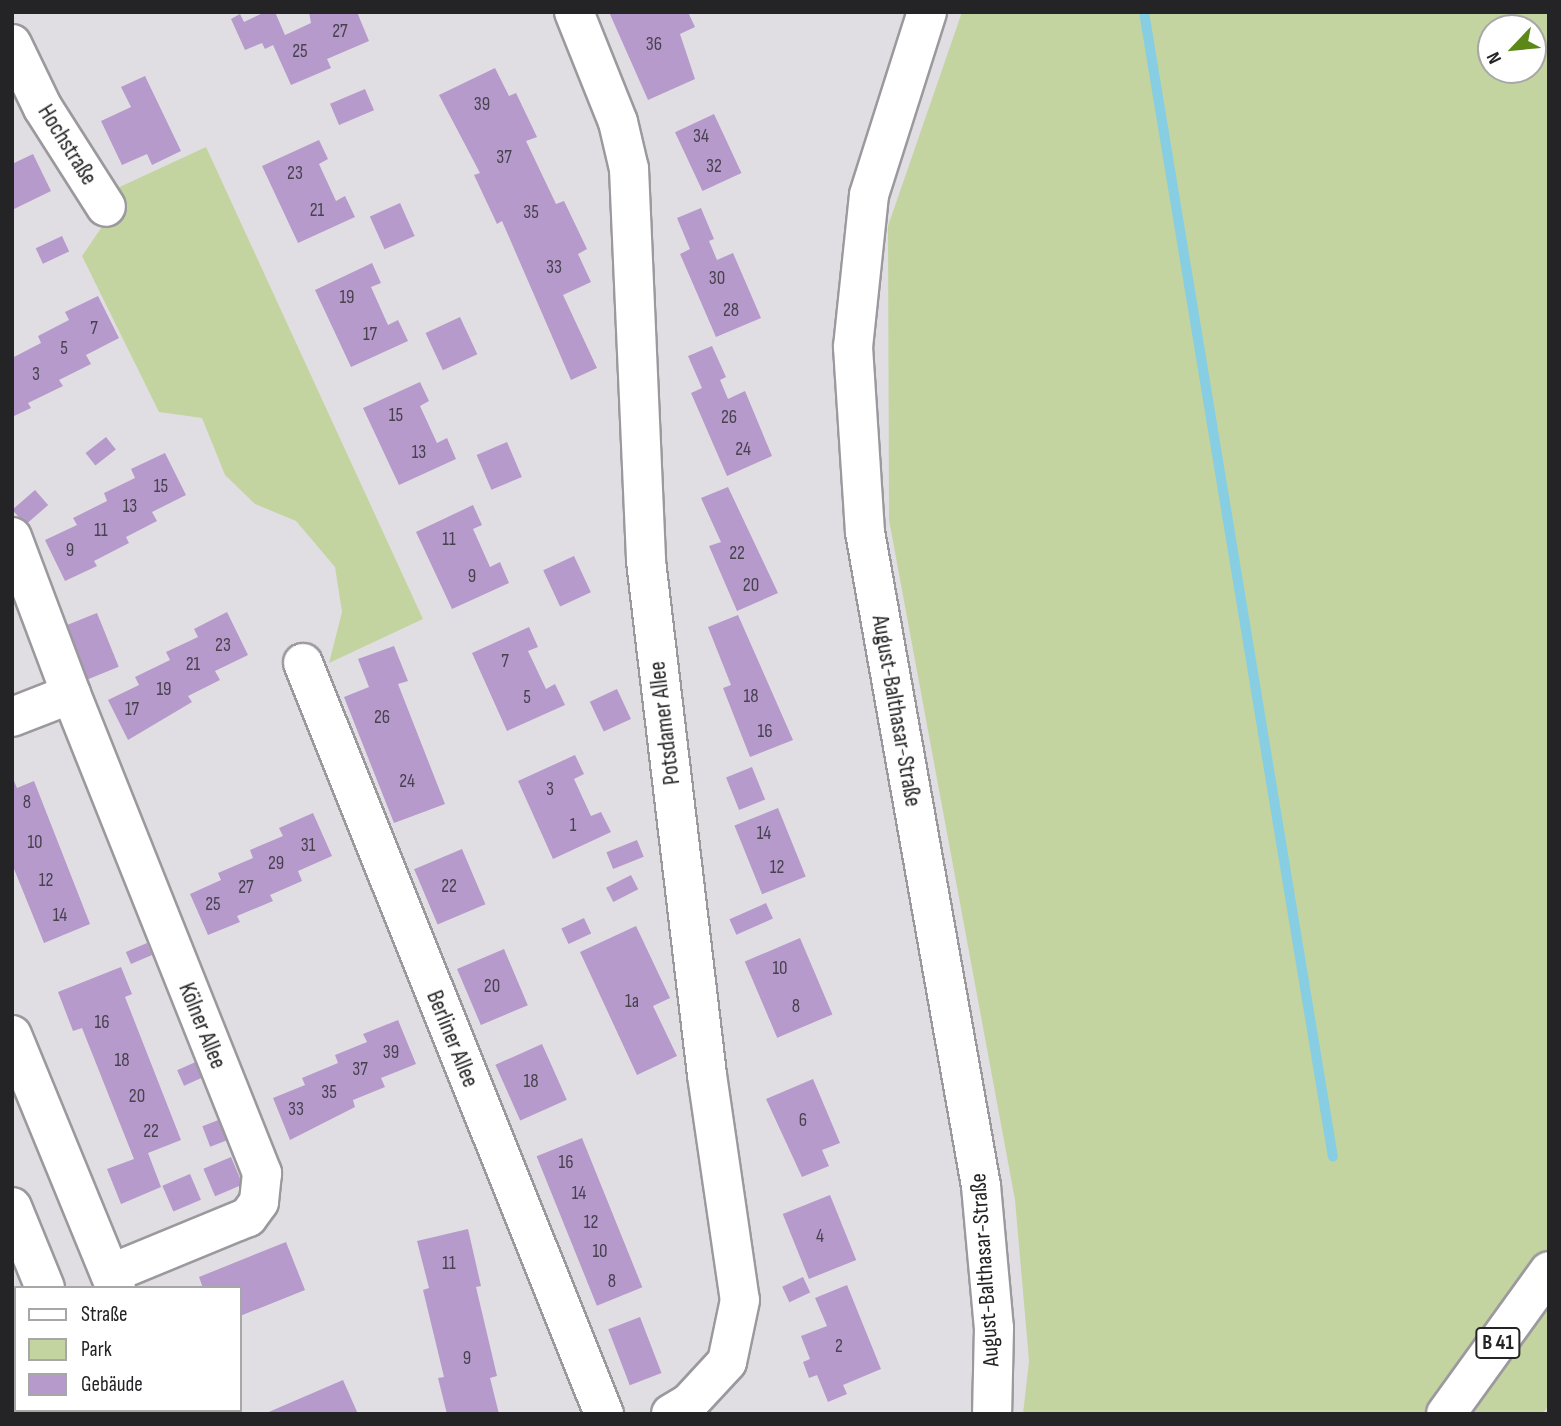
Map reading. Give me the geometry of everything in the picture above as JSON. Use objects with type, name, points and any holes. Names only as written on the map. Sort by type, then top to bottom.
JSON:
[{"type":"main road","name":"Potsdamer Allee","points":[[574,12],[618,122],[629,169],[646,561],[707,1075],[740,1300],[727,1362],[689,1403],[671,1414]]},
{"type":"main road","name":"August-Balthasar-Straße","points":[[927,12],[869,195],[853,347],[864,532],[981,1186],[994,1328],[992,1414]]},
{"type":"main road","name":"Hochstraße","points":[[12,44],[43,108],[106,207]]},
{"type":"main road","name":"Kölner Allee","points":[[12,537],[71,694],[262,1173],[259,1202],[248,1217],[113,1281],[12,1035]]},
{"type":"main road","name":"Berliner Allee","points":[[303,663],[604,1414]]},
{"type":"main road","points":[[12,717],[71,694]]},
{"type":"main road","points":[[12,1208],[44,1286]]},
{"type":"main road","name":"B 41","points":[[1446,1414],[1549,1271]]},
{"type":"green space","points":[[962,12],[1549,12],[1549,1406],[1542,1414],[1023,1414],[1029,1361],[1015,1200],[889,520],[888,226]]},
{"type":"green space","points":[[206,147],[423,619],[329,663],[342,612],[335,567],[296,521],[255,504],[225,475],[202,418],[159,412],[82,256],[110,215],[111,191]]},
{"type":"building","points":[[265,12],[275,12],[285,35],[311,23],[309,12],[357,12],[369,41],[327,59],[331,68],[291,85],[273,45],[265,49],[262,43],[245,50],[231,19],[240,14],[244,22]]},
{"type":"building","points":[[609,12],[688,12],[695,27],[680,34],[695,79],[648,100]]},
{"type":"building","points":[[495,68],[509,96],[516,93],[537,137],[526,141],[556,204],[564,201],[587,249],[578,254],[591,282],[563,295],[597,368],[571,380],[502,221],[497,224],[474,175],[480,173],[439,95]]},
{"type":"building","points":[[145,76],[181,151],[152,165],[147,154],[122,165],[101,121],[131,107],[121,87]]},
{"type":"building","points":[[365,89],[374,110],[339,125],[330,104]]},
{"type":"building","points":[[714,114],[741,173],[702,191],[675,132]]},
{"type":"building","points":[[319,140],[328,159],[319,164],[336,201],[345,196],[355,217],[298,243],[262,166]]},
{"type":"building","points":[[33,154],[51,191],[12,210],[12,164]]},
{"type":"building","points":[[400,203],[415,236],[384,249],[370,216]]},
{"type":"building","points":[[701,208],[714,239],[709,241],[717,260],[733,253],[761,318],[716,337],[680,254],[690,249],[677,218]]},
{"type":"building","points":[[62,236],[69,251],[43,264],[36,248]]},
{"type":"building","points":[[372,263],[381,283],[371,287],[388,325],[398,320],[408,341],[351,367],[315,290]]},
{"type":"building","points":[[98,296],[119,338],[86,355],[91,364],[59,380],[63,386],[28,403],[31,408],[12,417],[12,358],[41,343],[38,336],[69,320],[65,312]]},
{"type":"building","points":[[460,317],[477,354],[443,370],[426,333]]},
{"type":"building","points":[[712,346],[726,377],[720,380],[728,399],[745,391],[772,456],[727,476],[691,393],[702,388],[688,356]]},
{"type":"building","points":[[420,382],[429,401],[420,406],[437,443],[447,438],[456,459],[399,485],[363,408]]},
{"type":"building","points":[[106,437],[116,450],[95,466],[86,453]]},
{"type":"building","points":[[507,442],[522,477],[491,490],[477,455]]},
{"type":"building","points":[[165,453],[186,495],[152,512],[157,521],[126,537],[129,543],[94,561],[97,566],[65,581],[45,540],[77,525],[73,518],[107,501],[104,493],[135,478],[131,469]]},
{"type":"building","points":[[728,487],[778,593],[737,611],[709,546],[721,542],[701,498]]},
{"type":"building","points":[[35,490],[48,505],[25,525],[12,510]]},
{"type":"building","points":[[473,505],[482,525],[473,529],[490,567],[500,562],[509,583],[452,609],[416,532]]},
{"type":"building","points":[[574,556],[591,592],[560,607],[543,570]]},
{"type":"building","points":[[227,612],[248,655],[215,671],[220,680],[188,696],[192,702],[128,740],[108,700],[139,685],[135,677],[170,660],[166,652],[198,637],[194,629]]},
{"type":"building","points":[[97,613],[119,667],[84,681],[63,627]]},
{"type":"building","points":[[738,615],[793,740],[750,757],[723,688],[731,685],[708,627]]},
{"type":"building","points":[[529,627],[538,647],[528,651],[546,689],[555,684],[565,705],[507,731],[472,653]]},
{"type":"building","points":[[394,646],[408,681],[398,684],[445,804],[394,823],[344,697],[369,687],[358,659]]},
{"type":"building","points":[[617,689],[631,719],[604,732],[590,702]]},
{"type":"building","points":[[575,755],[584,774],[574,779],[591,816],[601,812],[611,832],[553,859],[518,781]]},
{"type":"building","points":[[752,767],[765,799],[739,810],[726,777]]},
{"type":"building","points":[[12,776],[17,788],[34,781],[90,924],[44,943],[12,864]]},
{"type":"building","points":[[778,808],[806,877],[762,894],[734,826]]},
{"type":"building","points":[[313,813],[332,856],[298,871],[302,881],[270,895],[273,901],[237,916],[240,922],[208,935],[190,894],[221,880],[218,873],[253,858],[250,850],[283,836],[279,828]]},
{"type":"building","points":[[637,840],[644,857],[613,869],[606,852]]},
{"type":"building","points":[[462,849],[485,904],[438,925],[414,869]]},
{"type":"building","points":[[631,875],[638,889],[613,902],[606,888]]},
{"type":"building","points":[[766,903],[773,919],[736,935],[729,919]]},
{"type":"building","points":[[584,918],[591,933],[569,944],[561,929]]},
{"type":"building","points":[[636,926],[670,998],[653,1006],[677,1056],[637,1075],[580,952]]},
{"type":"building","points":[[800,938],[832,1014],[777,1038],[745,961]]},
{"type":"building","points":[[147,943],[152,955],[131,964],[126,952]]},
{"type":"building","points":[[504,949],[528,1005],[481,1025],[457,969]]},
{"type":"building","points":[[121,967],[132,994],[125,997],[181,1140],[148,1153],[161,1187],[121,1204],[107,1169],[134,1159],[82,1028],[73,1031],[58,992]]},
{"type":"building","points":[[398,1020],[416,1064],[381,1078],[385,1087],[353,1100],[355,1107],[290,1140],[273,1098],[305,1085],[302,1078],[338,1063],[335,1055],[367,1042],[363,1034]]},
{"type":"building","points":[[542,1044],[567,1100],[520,1120],[495,1065]]},
{"type":"building","points":[[200,1060],[207,1076],[184,1086],[177,1070]]},
{"type":"building","points":[[813,1079],[840,1143],[822,1150],[829,1166],[802,1177],[766,1099]]},
{"type":"building","points":[[221,1119],[229,1140],[210,1147],[202,1126]]},
{"type":"building","points":[[582,1138],[642,1287],[597,1306],[537,1156]]},
{"type":"building","points":[[231,1157],[243,1185],[215,1196],[203,1169]]},
{"type":"building","points":[[190,1174],[201,1200],[173,1211],[162,1186]]},
{"type":"building","points":[[830,1195],[856,1260],[809,1279],[783,1214]]},
{"type":"building","points":[[468,1229],[481,1286],[476,1287],[497,1376],[490,1378],[499,1414],[447,1414],[438,1378],[444,1377],[423,1290],[429,1288],[417,1241]]},
{"type":"building","points":[[286,1242],[305,1290],[242,1315],[242,1286],[202,1286],[199,1277]]},
{"type":"building","points":[[803,1277],[810,1292],[789,1302],[782,1287]]},
{"type":"building","points":[[847,1285],[881,1369],[843,1385],[847,1394],[828,1402],[817,1375],[809,1378],[803,1362],[810,1359],[801,1336],[827,1326],[815,1298]]},
{"type":"building","points":[[640,1317],[662,1373],[630,1385],[608,1329]]},
{"type":"building","points":[[343,1380],[358,1414],[264,1414]]},
{"type":"waterway","points":[[1144,12],[1333,1157]]}]
